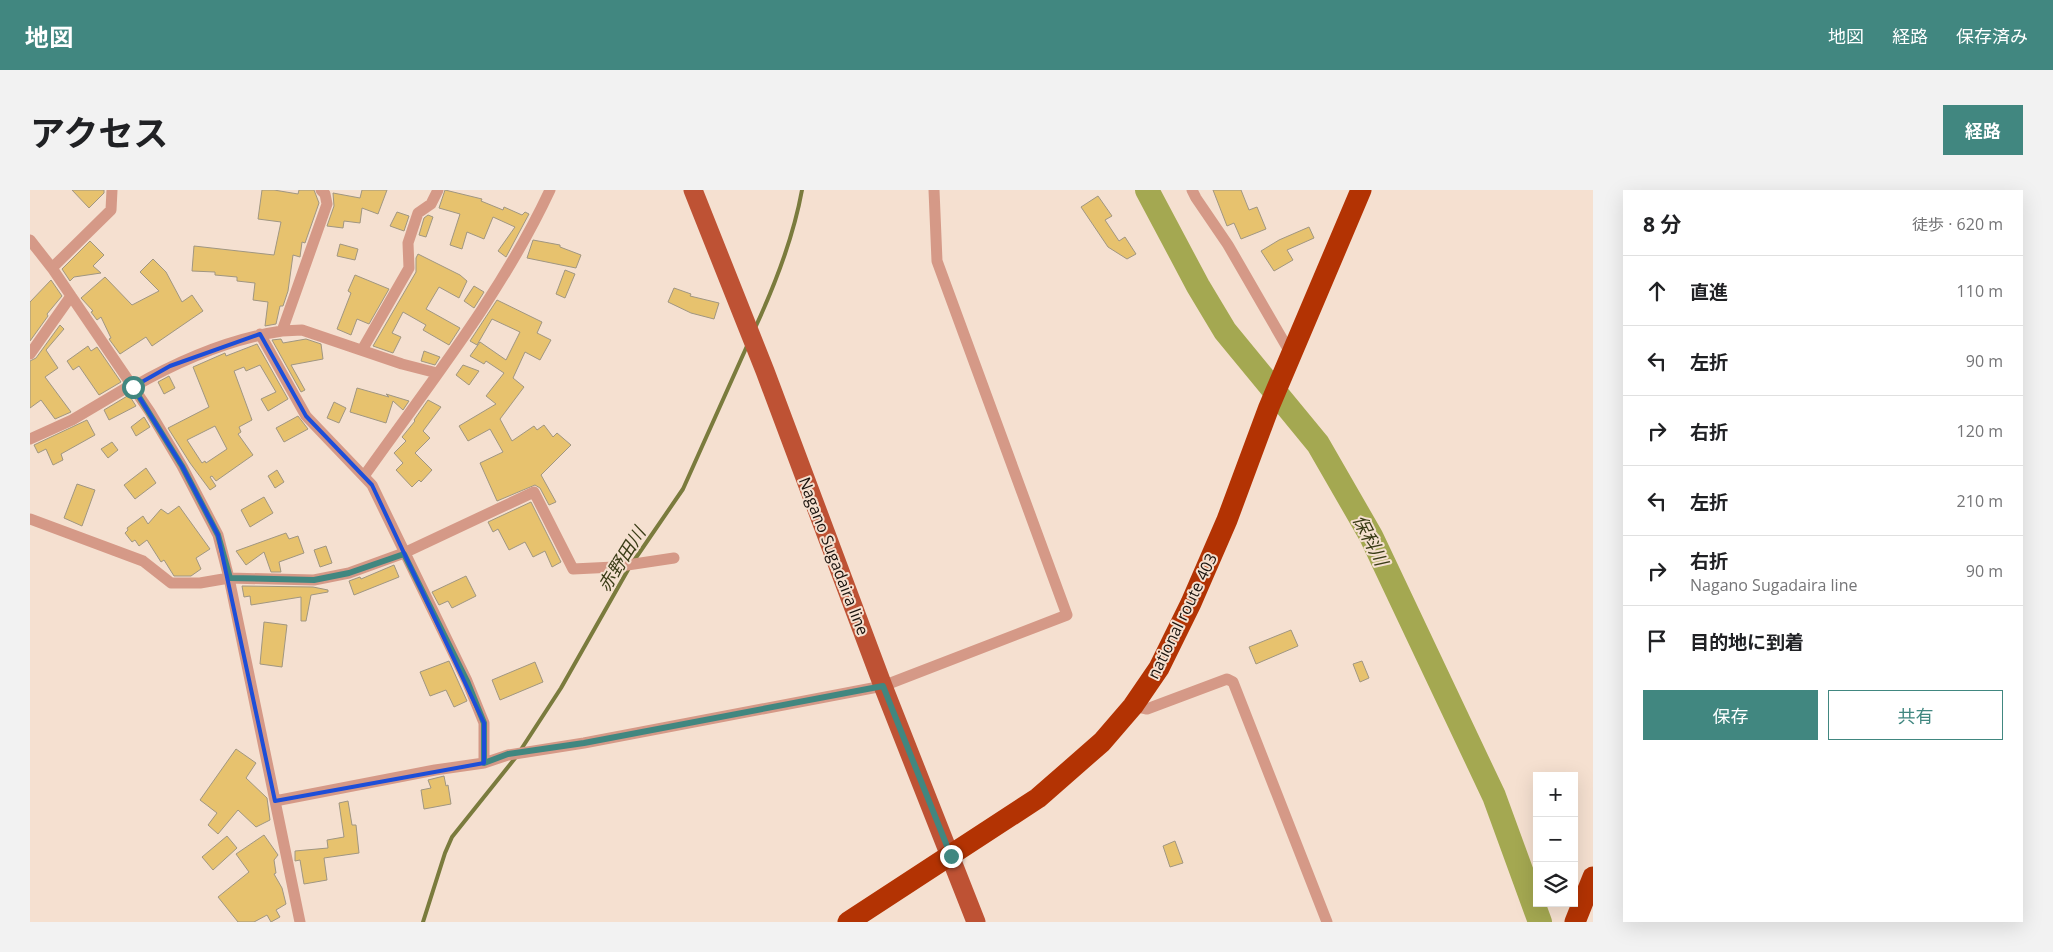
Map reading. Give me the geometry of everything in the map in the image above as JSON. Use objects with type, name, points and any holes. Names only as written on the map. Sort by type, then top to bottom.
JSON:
[{"type":"highway","name":"national route 403","points":[[861,919],[1038,798],[1102,742],[1133,706],[1159,668],[1191,603],[1227,520],[1269,407],[1361,190]]},
{"type":"highway","points":[[1575,922],[1593,877]]},
{"type":"main road","name":"Nagano Sugadaira line","points":[[693,190],[762,364],[883,686],[976,922]]},
{"type":"street","points":[[52,268],[111,210],[112,190]]},
{"type":"street","points":[[282,331],[327,204],[325,194],[321,190]]},
{"type":"street","points":[[362,350],[409,268],[408,243],[418,213],[432,204],[438,190]]},
{"type":"street","points":[[364,476],[476,321],[537,218],[550,190]]},
{"type":"street","points":[[274,801],[435,770],[484,763],[508,754],[584,743],[883,686],[1068,615],[937,261],[934,190]]},
{"type":"street","points":[[1192,190],[1228,245],[1290,356]]},
{"type":"street","points":[[30,240],[52,268],[132,386],[182,466],[218,535],[230,578],[300,922]]},
{"type":"street","points":[[30,354],[71,296]]},
{"type":"street","points":[[30,438],[72,420],[170,366],[225,343],[260,334],[302,330],[437,374]]},
{"type":"street","points":[[260,334],[306,416],[372,485],[467,681],[484,723],[484,763]]},
{"type":"street","points":[[30,519],[143,561],[171,583],[200,584],[230,578],[314,580],[349,573],[404,554],[534,492],[573,570],[614,567],[674,558]]},
{"type":"street","points":[[1133,706],[1147,708],[1227,679],[1233,682],[1327,922]]},
{"type":"highlighted area","points":[[260,334],[306,416],[372,485],[484,723],[484,763],[275,801],[218,535],[182,466],[133,387],[170,366]]},
{"type":"building","points":[[72,190],[104,190],[104,193],[89,208]]},
{"type":"building","points":[[262,190],[298,194],[299,190],[314,190],[319,203],[305,243],[302,242],[300,257],[293,255],[288,291],[283,306],[280,306],[276,324],[265,326],[268,302],[253,300],[255,283],[237,281],[237,277],[215,275],[215,272],[192,271],[194,246],[274,255],[281,222],[258,219]]},
{"type":"building","points":[[362,190],[387,190],[378,214],[362,208],[360,223],[344,221],[343,228],[327,226],[334,206],[333,193],[360,198]]},
{"type":"building","points":[[445,190],[482,199],[481,201],[503,210],[504,207],[522,215],[525,212],[529,214],[506,257],[498,251],[515,227],[493,217],[484,239],[467,232],[462,249],[450,245],[460,214],[439,208]]},
{"type":"building","points":[[1213,190],[1241,190],[1249,210],[1257,207],[1266,229],[1241,239],[1234,223],[1227,226]]},
{"type":"building","points":[[1098,196],[1112,216],[1105,220],[1119,241],[1125,237],[1136,254],[1127,259],[1108,247],[1081,207]]},
{"type":"building","points":[[397,212],[409,216],[404,231],[390,226]]},
{"type":"building","points":[[428,215],[433,217],[426,237],[419,235],[424,218]]},
{"type":"building","points":[[1309,227],[1314,238],[1287,250],[1293,260],[1274,271],[1261,251],[1279,240]]},
{"type":"building","points":[[533,240],[560,245],[560,247],[581,255],[576,268],[527,258]]},
{"type":"building","points":[[90,241],[104,255],[93,266],[101,273],[74,277],[70,281],[62,269]]},
{"type":"building","points":[[340,244],[358,249],[355,260],[337,256]]},
{"type":"building","points":[[418,254],[460,275],[467,281],[459,298],[439,287],[426,309],[460,328],[449,345],[423,330],[426,325],[403,312],[392,333],[401,337],[393,353],[373,346],[416,272],[416,258]]},
{"type":"building","points":[[153,259],[166,272],[182,302],[192,295],[203,311],[152,346],[146,337],[120,354],[109,339],[111,338],[101,317],[97,320],[91,312],[93,311],[81,298],[105,277],[132,305],[159,291],[140,272]]},
{"type":"building","points":[[565,270],[575,274],[565,298],[556,294]]},
{"type":"building","points":[[355,275],[389,289],[369,324],[357,319],[351,335],[337,329],[351,293],[348,291]]},
{"type":"building","points":[[51,280],[62,296],[47,314],[48,316],[30,341],[30,302]]},
{"type":"building","points":[[474,286],[484,292],[474,308],[464,301]]},
{"type":"building","points":[[674,288],[691,294],[690,296],[719,303],[714,319],[691,313],[668,302]]},
{"type":"building","points":[[497,300],[542,322],[537,333],[551,340],[540,360],[525,352],[513,378],[524,387],[500,419],[512,441],[534,426],[537,430],[544,425],[553,437],[557,433],[571,445],[541,475],[556,502],[549,505],[540,488],[535,485],[497,501],[480,463],[503,452],[490,429],[468,441],[459,426],[496,404],[486,396],[504,373],[486,361],[484,364],[470,356],[480,342],[506,360],[520,332],[492,319],[477,345],[470,341]]},
{"type":"building","points":[[60,325],[64,329],[46,350],[58,368],[45,377],[71,412],[55,419],[41,400],[30,408],[30,361],[36,358]]},
{"type":"building","points":[[281,339],[283,343],[306,339],[321,344],[323,359],[291,365],[305,390],[301,392],[272,340]]},
{"type":"building","points":[[257,344],[288,399],[268,411],[261,399],[276,392],[260,365],[246,371],[244,367],[234,371],[252,420],[239,427],[241,432],[238,434],[253,455],[216,481],[212,476],[210,477],[216,486],[210,490],[168,428],[209,407],[193,367],[225,353],[226,356]],"holes":[[[215,426],[227,449],[206,463],[205,461],[202,463],[187,440]]]},
{"type":"building","points":[[88,346],[91,351],[97,347],[121,382],[99,395],[79,366],[73,370],[67,361]]},
{"type":"building","points":[[424,351],[440,357],[435,365],[421,361]]},
{"type":"building","points":[[463,365],[479,371],[469,385],[456,375]]},
{"type":"building","points":[[169,376],[175,388],[164,394],[158,382]]},
{"type":"building","points":[[357,388],[409,401],[403,410],[393,401],[386,423],[350,412]]},
{"type":"building","points":[[129,395],[136,406],[109,420],[104,410]]},
{"type":"building","points":[[428,400],[441,407],[423,431],[430,438],[415,453],[432,470],[421,482],[419,480],[412,487],[396,470],[403,463],[394,453],[406,441],[402,437]]},
{"type":"building","points":[[334,402],[346,408],[339,423],[327,418]]},
{"type":"building","points":[[298,416],[308,429],[284,442],[276,428]]},
{"type":"building","points":[[144,417],[150,427],[136,436],[131,427]]},
{"type":"building","points":[[87,420],[95,435],[61,454],[63,460],[53,465],[46,449],[38,453],[34,445]]},
{"type":"building","points":[[112,442],[118,450],[108,458],[101,449]]},
{"type":"building","points":[[146,468],[156,483],[135,499],[124,485]]},
{"type":"building","points":[[277,470],[284,482],[275,488],[268,476]]},
{"type":"building","points":[[77,484],[95,490],[82,526],[64,518]]},
{"type":"building","points":[[264,497],[273,513],[250,527],[241,510]]},
{"type":"building","points":[[531,502],[561,562],[552,567],[545,551],[533,557],[525,542],[509,550],[498,529],[493,532],[488,522]]},
{"type":"building","points":[[179,506],[210,549],[196,558],[201,569],[191,576],[174,576],[164,560],[161,562],[147,540],[139,546],[135,540],[132,542],[125,533],[128,530],[127,528],[143,516],[148,524],[161,509],[168,514]]},
{"type":"building","points":[[286,533],[289,539],[298,536],[304,553],[279,562],[281,572],[271,572],[264,552],[246,565],[236,551]]},
{"type":"building","points":[[326,546],[332,563],[320,567],[314,550]]},
{"type":"building","points":[[394,565],[399,577],[354,595],[349,581],[360,577],[361,579]]},
{"type":"building","points":[[466,576],[476,596],[452,608],[448,601],[439,605],[432,592]]},
{"type":"building","points":[[242,586],[313,587],[328,590],[328,592],[311,595],[306,621],[301,621],[301,597],[251,605],[250,596],[244,597]]},
{"type":"building","points":[[264,622],[287,625],[282,667],[260,664]]},
{"type":"building","points":[[1291,630],[1298,646],[1256,664],[1249,647]]},
{"type":"building","points":[[449,661],[467,701],[454,707],[446,690],[430,696],[420,672]]},
{"type":"building","points":[[1362,661],[1369,678],[1360,682],[1353,664]]},
{"type":"building","points":[[535,662],[543,682],[500,700],[492,680]]},
{"type":"building","points":[[236,749],[256,763],[246,778],[267,798],[270,820],[256,827],[238,810],[218,834],[208,825],[217,813],[200,800]]},
{"type":"building","points":[[444,776],[446,786],[448,785],[451,804],[424,809],[421,790],[431,788],[428,780]]},
{"type":"building","points":[[348,801],[352,825],[356,825],[359,853],[324,858],[327,880],[304,884],[300,860],[295,861],[295,851],[328,848],[327,840],[344,837],[339,803]]},
{"type":"building","points":[[264,835],[278,855],[274,860],[276,873],[274,874],[282,888],[286,904],[276,910],[280,917],[271,922],[267,915],[254,922],[238,922],[218,897],[249,872],[236,854]]},
{"type":"building","points":[[227,836],[237,848],[213,870],[202,857]]},
{"type":"building","points":[[1175,841],[1183,863],[1170,867],[1163,846]]},
{"type":"waterway","name":"赤野田川","points":[[755,328],[783,260],[802,190]]},
{"type":"waterway","name":"保科川","points":[[1147,190],[1198,286],[1225,331],[1318,444],[1371,536],[1494,796],[1540,922]]},
{"type":"waterway","name":"赤野田川","points":[[633,562],[683,489],[747,346]]},
{"type":"waterway","name":"赤野田川","points":[[520,751],[561,688],[629,568]]},
{"type":"waterway","name":"赤野田川","points":[[423,922],[452,837],[516,757]]},
{"type":"route","points":[[133,387],[182,466],[218,535],[230,578],[271,577],[314,580],[349,573],[404,554],[467,681],[484,723],[484,763],[508,754],[584,743],[883,686],[951,856]]}]
